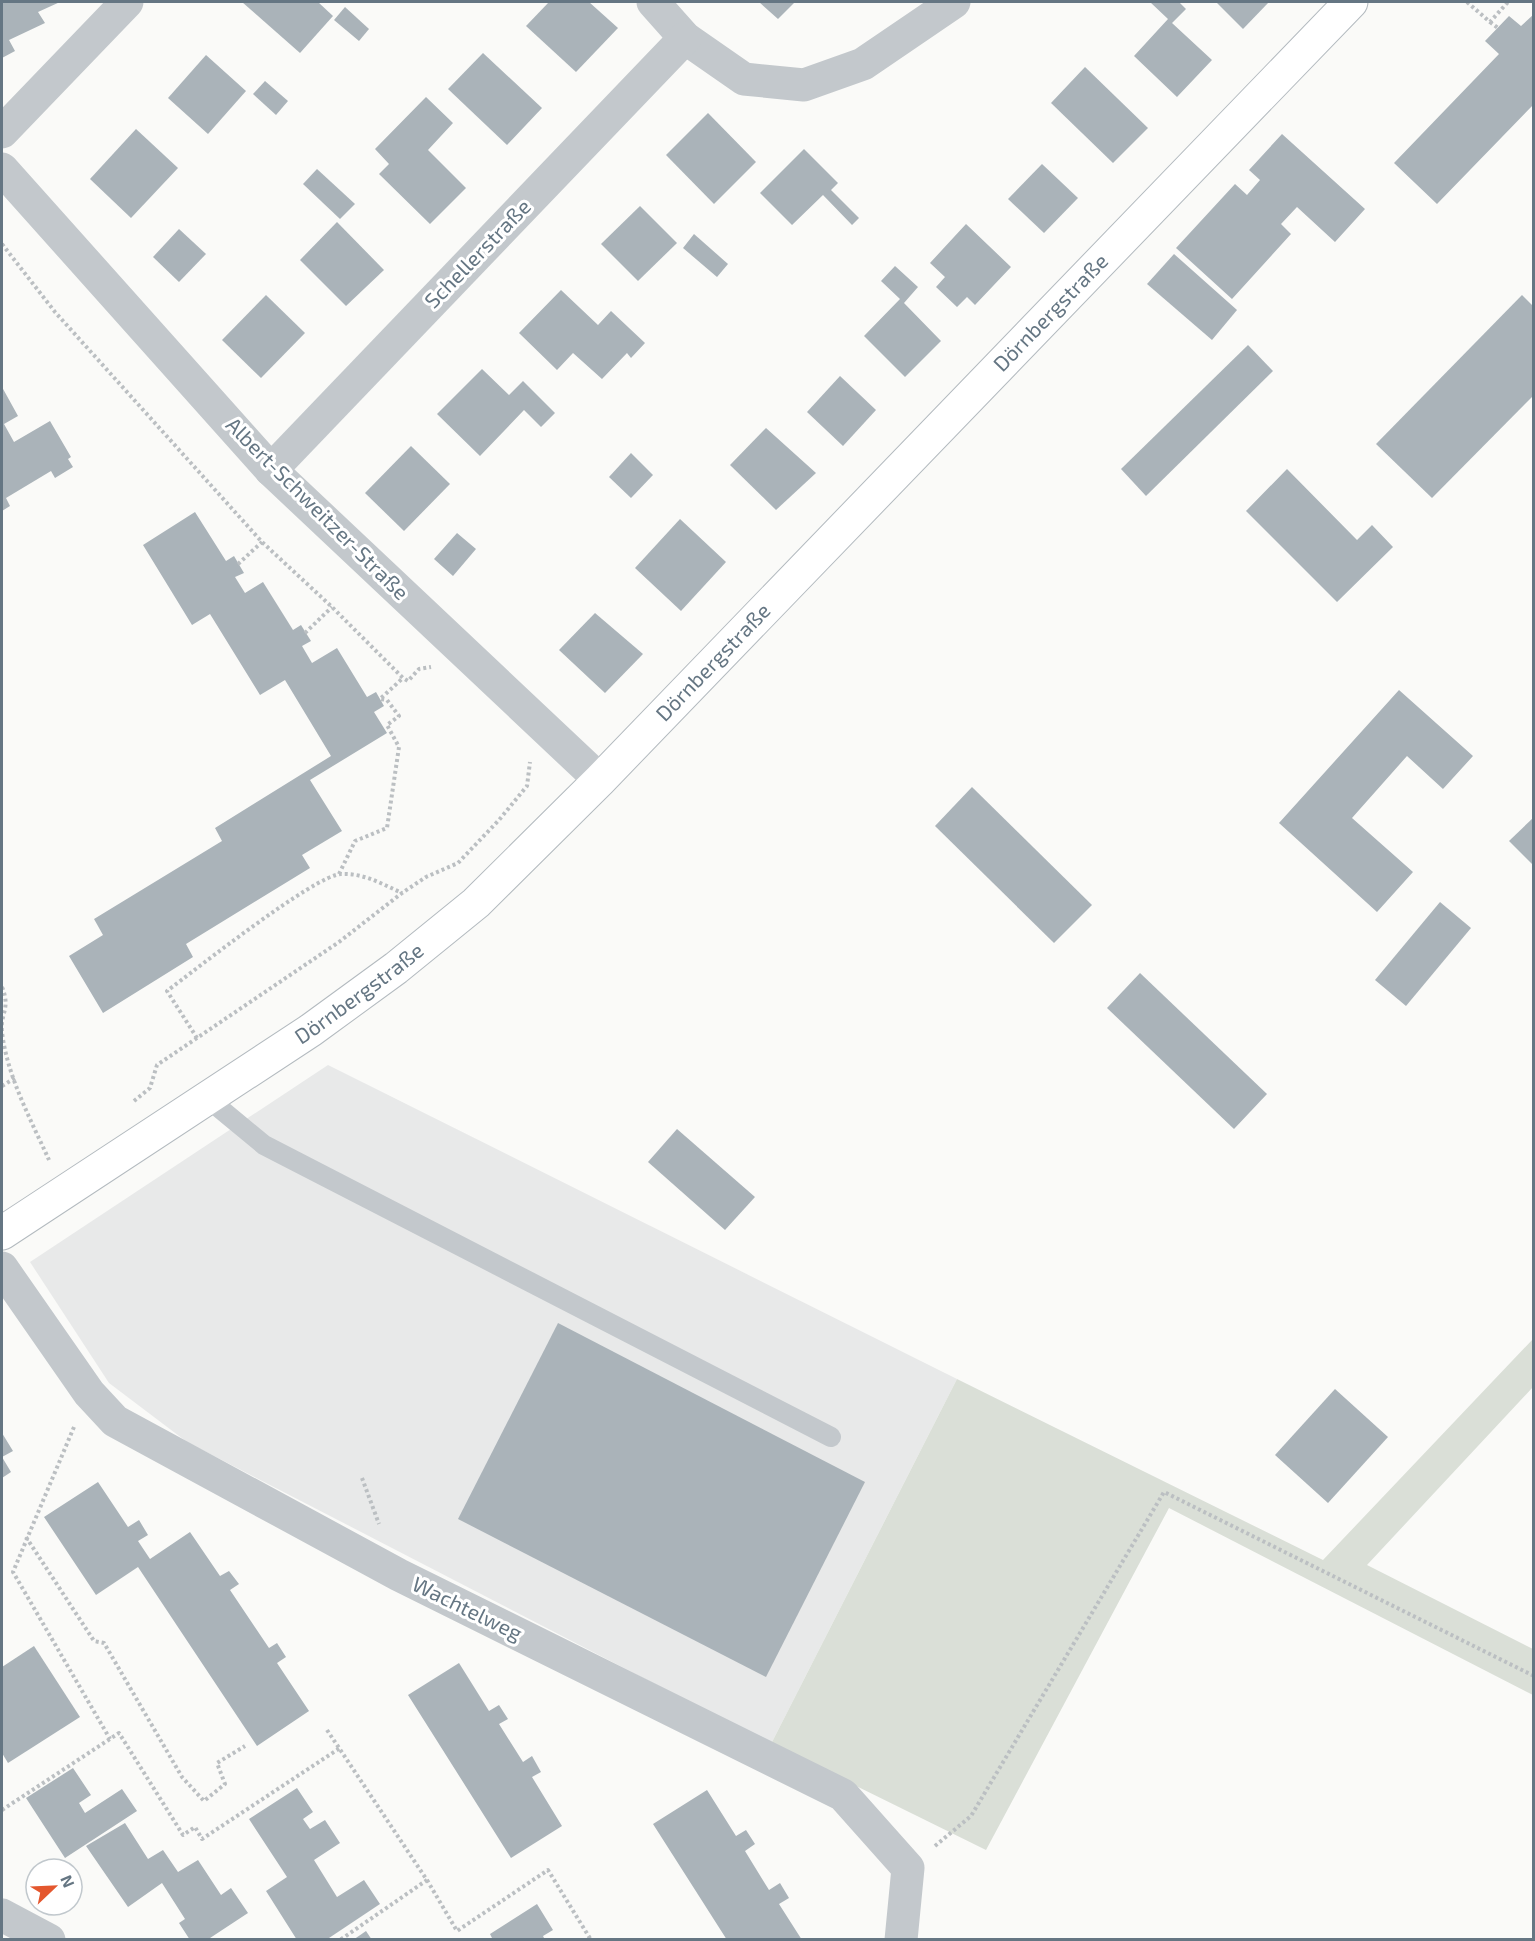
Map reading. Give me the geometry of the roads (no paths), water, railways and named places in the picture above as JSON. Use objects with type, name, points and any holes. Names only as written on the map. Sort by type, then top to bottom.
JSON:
[{"type":"main road","name":"Dörnbergstraße","points":[[2,1233],[311,1030],[396,968],[476,903],[600,780],[1351,2]]},
{"type":"street","points":[[2,132],[127,2]]},
{"type":"street","points":[[653,2],[685,38],[744,79],[804,85],[863,64],[954,2]]},
{"type":"street","name":"Schellerstraße","points":[[272,470],[685,38]]},
{"type":"street","name":"Albert-Schweitzer-Straße","points":[[2,169],[272,470],[600,780]]},
{"type":"street","name":"Wachtelweg","points":[[2,1268],[89,1393],[115,1421],[399,1575],[843,1795],[908,1868],[902,1940]]},
{"type":"street","points":[[2,1915],[49,1940]]},
{"type":"lane","points":[[206,1097],[264,1145],[831,1437]]}]
